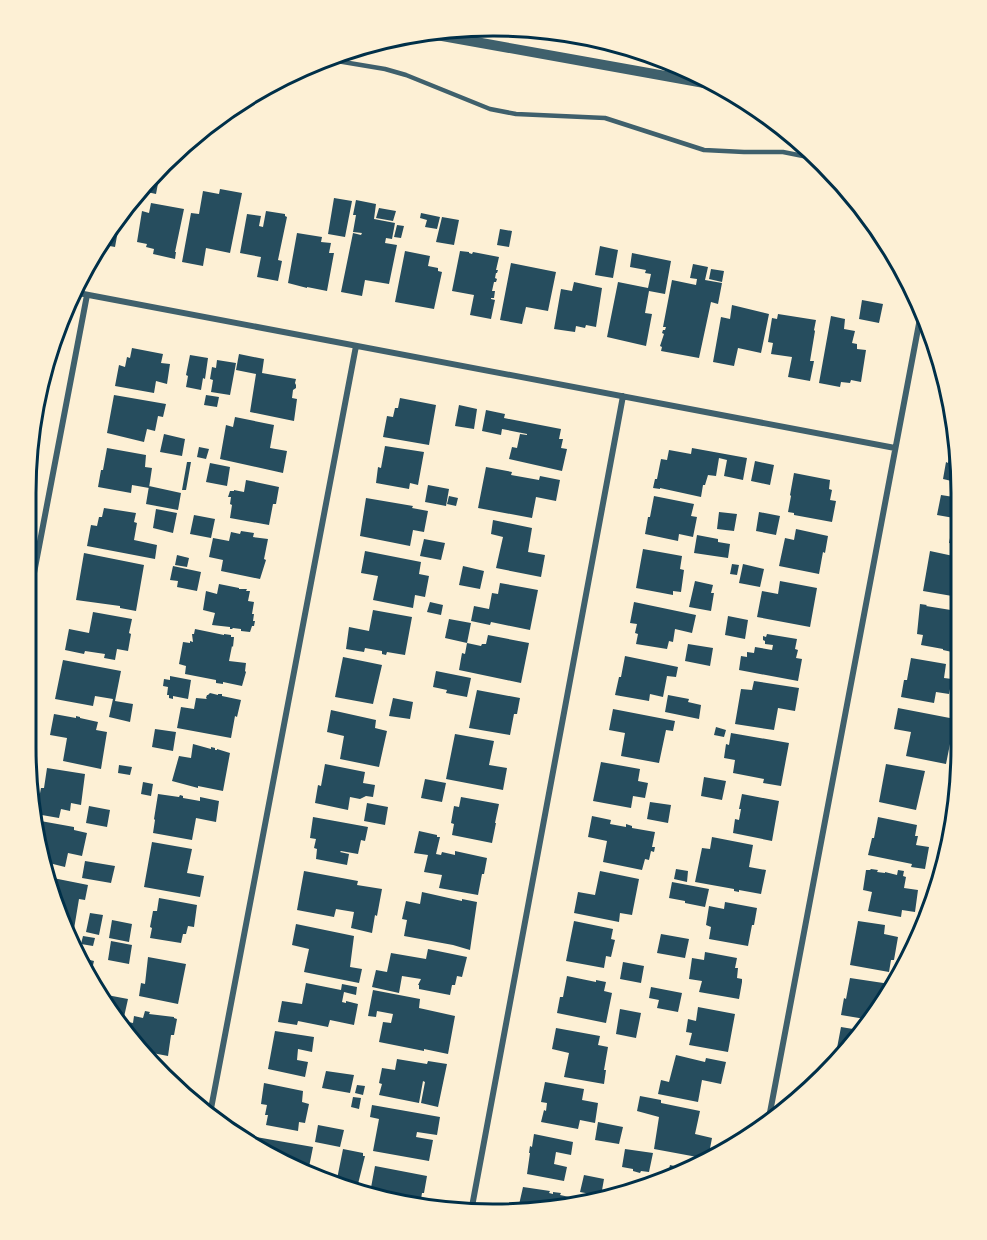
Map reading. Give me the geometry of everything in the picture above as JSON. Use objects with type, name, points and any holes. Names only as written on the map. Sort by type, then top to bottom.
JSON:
[{"type":"street","points":[[453,38],[694,82]]},
{"type":"street","points":[[82,294],[895,448]]},
{"type":"street","points":[[36,563],[87,295]]},
{"type":"street","points":[[770,1110],[919,325]]},
{"type":"street","points":[[212,1106],[356,346]]},
{"type":"street","points":[[473,1203],[623,396]]},
{"type":"lane","points":[[342,62],[406,75],[490,109],[516,114],[605,118],[704,150],[783,152],[801,156]]},
{"type":"building","points":[[158,183],[156,194],[150,193]]},
{"type":"building","points":[[220,189],[242,193],[230,253],[206,248],[203,266],[182,262],[191,213],[199,214],[203,191],[219,194]]},
{"type":"building","points":[[334,198],[352,201],[345,237],[328,234]]},
{"type":"building","points":[[356,200],[376,204],[374,219],[395,223],[392,239],[386,238],[385,243],[397,245],[389,284],[365,280],[362,296],[341,292],[353,233],[361,235],[362,233],[353,232]]},
{"type":"building","points":[[151,203],[184,209],[175,259],[153,254],[154,249],[146,247],[147,244],[137,242],[142,211],[149,213]]},
{"type":"building","points":[[379,208],[396,211],[393,221],[376,218]]},
{"type":"building","points":[[266,211],[285,214],[287,217],[278,260],[282,261],[278,281],[257,277],[261,257],[240,253],[247,214],[261,216],[259,226],[263,227]]},
{"type":"building","points":[[421,213],[440,217],[437,229],[425,227],[427,220],[420,218]]},
{"type":"building","points":[[442,217],[459,220],[454,245],[436,242]]},
{"type":"building","points":[[397,225],[404,226],[401,238],[394,237]]},
{"type":"building","points":[[500,229],[512,231],[509,247],[497,245]]},
{"type":"building","points":[[118,233],[115,247],[109,246]]},
{"type":"building","points":[[297,233],[322,237],[321,242],[331,243],[329,253],[334,253],[327,291],[288,283]]},
{"type":"building","points":[[600,246],[618,250],[613,278],[595,275]]},
{"type":"building","points":[[405,251],[430,256],[428,266],[438,268],[438,271],[442,272],[434,309],[395,302]]},
{"type":"building","points":[[460,251],[499,257],[495,278],[497,279],[492,291],[495,291],[494,298],[491,298],[495,300],[491,319],[470,315],[474,295],[452,291]]},
{"type":"building","points":[[632,253],[671,261],[665,294],[649,291],[645,313],[652,314],[646,346],[607,337],[618,282],[648,288],[651,274],[645,273],[646,270],[630,267]]},
{"type":"building","points":[[511,263],[556,272],[548,311],[526,307],[522,324],[500,320]]},
{"type":"building","points":[[693,264],[708,267],[705,280],[722,283],[718,304],[711,302],[699,358],[661,351],[660,346],[664,334],[662,333],[666,327],[663,327],[672,280],[696,285],[697,279],[690,278]]},
{"type":"building","points":[[711,269],[724,271],[722,282],[709,279]]},
{"type":"building","points":[[574,282],[602,288],[596,327],[576,326],[575,332],[554,329],[561,289],[572,291]]},
{"type":"building","points":[[862,300],[883,304],[879,323],[859,319]]},
{"type":"building","points":[[732,305],[769,314],[761,353],[738,348],[734,366],[713,362],[721,317],[730,319]]},
{"type":"building","points":[[778,314],[816,320],[810,361],[814,361],[810,381],[788,377],[792,357],[771,354],[773,343],[768,342],[772,318],[777,319]]},
{"type":"building","points":[[831,316],[845,319],[844,329],[855,331],[852,343],[857,344],[857,349],[866,350],[861,382],[851,380],[850,383],[841,382],[840,387],[819,383]]},
{"type":"building","points":[[132,348],[163,354],[161,363],[170,364],[167,384],[156,381],[154,393],[115,386],[119,365],[125,367]]},
{"type":"building","points":[[239,354],[264,359],[262,373],[296,379],[296,388],[293,390],[292,398],[297,399],[294,421],[250,412],[256,374],[236,370]]},
{"type":"building","points":[[190,355],[208,358],[201,390],[186,387]]},
{"type":"building","points":[[217,360],[236,363],[230,395],[211,392],[212,367],[216,368]]},
{"type":"building","points":[[114,395],[166,404],[163,417],[158,416],[155,431],[147,429],[144,442],[107,433]]},
{"type":"building","points":[[206,395],[219,397],[217,407],[204,405]]},
{"type":"building","points":[[400,398],[436,405],[429,445],[383,437],[387,416],[393,417]]},
{"type":"building","points":[[459,405],[477,409],[474,429],[455,426]]},
{"type":"building","points":[[486,410],[505,414],[504,418],[561,429],[559,439],[563,439],[561,448],[567,449],[562,471],[509,459],[512,447],[517,448],[520,434],[527,434],[502,429],[501,435],[482,431]]},
{"type":"building","points":[[235,417],[274,425],[270,448],[287,451],[283,473],[220,459],[226,425],[233,427]]},
{"type":"building","points":[[164,434],[185,439],[182,456],[160,452]]},
{"type":"building","points":[[385,446],[424,452],[418,485],[410,483],[409,489],[376,483],[378,467],[381,468]]},
{"type":"building","points":[[199,447],[209,449],[206,459],[197,457]]},
{"type":"building","points":[[107,448],[146,455],[145,467],[152,468],[149,488],[132,485],[131,493],[98,487]]},
{"type":"building","points":[[692,448],[747,458],[743,480],[724,476],[727,460],[719,458],[716,476],[708,475],[701,497],[653,488],[661,459],[667,460],[669,450],[691,454]]},
{"type":"building","points":[[949,456],[951,481],[943,479],[946,462],[948,463]]},
{"type":"building","points":[[755,461],[774,465],[770,485],[751,481]]},
{"type":"building","points":[[187,462],[191,462],[186,490],[182,490]]},
{"type":"building","points":[[210,463],[230,467],[227,486],[206,482]]},
{"type":"building","points":[[486,467],[512,472],[511,475],[539,480],[540,476],[560,480],[556,501],[536,497],[532,518],[478,508]]},
{"type":"building","points":[[794,473],[830,480],[829,489],[832,490],[830,500],[836,501],[832,522],[788,512]]},
{"type":"building","points":[[246,480],[279,487],[269,525],[230,518],[232,505],[230,504],[231,497],[228,497],[230,491],[244,492]]},
{"type":"building","points":[[428,485],[449,489],[446,506],[425,502]]},
{"type":"building","points":[[149,486],[181,493],[178,510],[146,504]]},
{"type":"building","points":[[941,495],[951,497],[951,517],[937,515]]},
{"type":"building","points":[[449,496],[458,498],[456,506],[447,504]]},
{"type":"building","points":[[654,496],[694,504],[691,516],[697,517],[693,537],[679,534],[678,541],[645,534]]},
{"type":"building","points":[[366,498],[413,506],[412,508],[428,511],[424,532],[413,530],[410,546],[360,536]]},
{"type":"building","points":[[104,508],[136,513],[134,540],[157,545],[155,559],[87,546],[91,525],[97,526]]},
{"type":"building","points":[[156,509],[177,513],[173,533],[153,528]]},
{"type":"building","points":[[719,512],[737,514],[734,531],[717,529]]},
{"type":"building","points":[[759,512],[780,516],[776,535],[756,531]]},
{"type":"building","points":[[194,515],[215,519],[211,538],[190,534]]},
{"type":"building","points":[[493,520],[532,528],[528,552],[545,555],[541,577],[496,568],[503,537],[491,534]]},
{"type":"building","points":[[796,529],[828,536],[819,574],[779,566],[785,538],[794,540]]},
{"type":"building","points":[[241,531],[254,533],[253,537],[268,539],[264,559],[266,560],[260,579],[221,571],[223,560],[209,557],[213,538],[229,541],[231,532],[240,534]]},
{"type":"building","points":[[697,535],[730,544],[728,558],[694,553]]},
{"type":"building","points":[[424,539],[445,543],[441,560],[420,556]]},
{"type":"building","points":[[643,549],[682,556],[680,569],[684,570],[681,592],[673,591],[673,595],[636,588]]},
{"type":"building","points":[[365,551],[421,562],[419,574],[429,576],[425,597],[415,595],[413,608],[373,600],[378,576],[361,573]]},
{"type":"building","points":[[930,551],[951,556],[951,596],[923,591]]},
{"type":"building","points":[[84,553],[144,565],[136,611],[120,608],[120,606],[76,600]]},
{"type":"building","points":[[177,555],[189,558],[187,567],[175,565]]},
{"type":"building","points":[[732,564],[739,565],[737,575],[730,574]]},
{"type":"building","points":[[743,564],[764,569],[760,587],[739,583]]},
{"type":"building","points":[[173,566],[201,572],[197,591],[177,587],[178,581],[170,580]]},
{"type":"building","points":[[463,566],[484,571],[480,589],[459,585]]},
{"type":"building","points":[[695,581],[713,585],[711,611],[689,607]]},
{"type":"building","points":[[780,581],[817,588],[810,627],[757,617],[762,591],[778,594]]},
{"type":"building","points":[[500,583],[538,590],[530,630],[491,622],[490,625],[471,621],[474,606],[489,609],[492,593],[498,594]]},
{"type":"building","points":[[219,584],[250,591],[248,601],[254,602],[252,614],[254,614],[253,621],[255,621],[250,632],[212,625],[215,613],[203,610],[206,591],[217,594]]},
{"type":"building","points":[[430,602],[443,605],[441,615],[427,612]]},
{"type":"building","points":[[634,602],[696,615],[692,633],[675,629],[673,642],[669,641],[667,649],[636,644],[637,624],[630,623]]},
{"type":"building","points":[[920,604],[951,610],[951,652],[921,645],[923,635],[917,634]]},
{"type":"building","points":[[373,610],[412,617],[405,655],[387,652],[386,655],[382,654],[382,651],[365,648],[364,652],[346,649],[349,627],[369,631]]},
{"type":"building","points":[[93,612],[132,619],[128,651],[117,649],[115,660],[104,658],[105,654],[85,651],[84,654],[65,650],[69,629],[89,633]]},
{"type":"building","points":[[728,616],[748,620],[745,639],[725,635]]},
{"type":"building","points":[[449,619],[471,623],[467,643],[445,638]]},
{"type":"building","points":[[195,629],[234,637],[229,661],[246,663],[242,686],[216,683],[216,680],[185,674],[186,666],[179,664],[183,642],[193,642],[192,634]]},
{"type":"building","points":[[767,634],[797,639],[796,658],[802,659],[798,681],[739,670],[741,656],[747,657],[747,652],[754,653],[755,647],[772,650],[773,645],[765,644],[763,640],[763,636],[766,637]]},
{"type":"building","points":[[488,635],[529,643],[521,683],[459,670],[462,653],[465,654],[467,643],[481,646],[486,644]]},
{"type":"building","points":[[688,644],[713,648],[710,666],[685,661]]},
{"type":"building","points":[[625,656],[678,667],[676,677],[667,676],[663,697],[650,694],[649,701],[615,695]]},
{"type":"building","points":[[343,657],[382,665],[373,704],[335,697]]},
{"type":"building","points":[[911,658],[946,664],[944,678],[951,679],[949,694],[936,692],[934,703],[901,697],[904,680],[907,680]]},
{"type":"building","points":[[63,660],[121,671],[115,701],[133,704],[130,722],[109,717],[113,699],[95,696],[93,706],[55,699]]},
{"type":"building","points":[[436,671],[471,678],[467,697],[446,693],[447,690],[433,687]]},
{"type":"building","points":[[170,676],[191,680],[188,699],[173,696],[173,699],[169,698],[168,687],[163,686],[164,679],[170,680]]},
{"type":"building","points":[[754,681],[799,688],[795,711],[778,708],[774,730],[735,724],[741,689],[752,690]]},
{"type":"building","points":[[477,690],[520,698],[510,735],[469,728]]},
{"type":"building","points":[[210,693],[241,700],[231,738],[177,728],[181,707],[194,709],[196,698],[207,699]]},
{"type":"building","points":[[668,695],[689,699],[688,702],[701,705],[699,719],[665,712]]},
{"type":"building","points":[[393,698],[413,702],[410,719],[389,716]]},
{"type":"building","points":[[898,708],[951,718],[951,744],[946,764],[906,756],[911,732],[894,729]]},
{"type":"building","points":[[613,709],[675,721],[673,731],[666,730],[659,763],[621,756],[625,733],[609,730]]},
{"type":"building","points":[[331,710],[376,720],[375,728],[387,731],[379,767],[340,759],[344,736],[327,732]]},
{"type":"building","points":[[54,714],[76,718],[76,716],[98,722],[96,730],[107,732],[101,769],[63,761],[67,738],[50,735]]},
{"type":"building","points":[[716,727],[726,730],[724,737],[714,735]]},
{"type":"building","points":[[155,729],[176,732],[173,751],[152,747]]},
{"type":"building","points":[[731,733],[789,743],[781,786],[763,783],[764,779],[733,773],[735,760],[724,758],[726,744],[729,745]]},
{"type":"building","points":[[455,734],[494,741],[489,765],[507,768],[503,790],[446,779]]},
{"type":"building","points":[[193,744],[230,753],[223,791],[198,786],[198,788],[172,781],[179,756],[191,758]]},
{"type":"building","points":[[601,762],[640,769],[638,781],[648,783],[645,798],[633,796],[631,808],[593,801]]},
{"type":"building","points":[[325,764],[365,772],[363,783],[375,785],[373,797],[366,796],[360,799],[350,797],[348,810],[315,803]]},
{"type":"building","points":[[886,764],[925,771],[916,810],[879,802]]},
{"type":"building","points":[[119,765],[132,767],[130,775],[118,773]]},
{"type":"building","points":[[47,768],[85,774],[81,805],[71,803],[70,811],[61,809],[59,818],[41,815],[39,798],[41,788],[44,788]]},
{"type":"building","points":[[704,777],[726,781],[722,800],[701,796]]},
{"type":"building","points":[[425,779],[446,783],[442,802],[421,798]]},
{"type":"building","points":[[143,782],[153,784],[151,796],[141,794]]},
{"type":"building","points":[[158,794],[179,797],[180,795],[183,798],[200,801],[200,797],[219,801],[216,822],[196,818],[192,840],[153,833]]},
{"type":"building","points":[[742,794],[779,801],[772,841],[733,833],[735,819],[739,820]]},
{"type":"building","points":[[461,797],[499,804],[492,843],[452,835],[454,824],[451,823],[454,806],[459,807]]},
{"type":"building","points":[[650,802],[671,805],[668,823],[647,819]]},
{"type":"building","points":[[367,803],[388,807],[385,825],[364,821]]},
{"type":"building","points":[[89,806],[110,810],[107,827],[86,823]]},
{"type":"building","points":[[592,816],[611,820],[610,824],[626,827],[626,824],[632,828],[655,832],[652,847],[655,847],[654,852],[651,851],[649,860],[645,859],[642,870],[603,862],[607,841],[588,837]]},
{"type":"building","points":[[313,817],[368,827],[365,841],[361,840],[358,854],[340,852],[349,854],[347,865],[316,859],[317,849],[314,848],[316,839],[310,838]]},
{"type":"building","points":[[878,817],[917,825],[916,845],[929,847],[925,869],[868,855]]},
{"type":"building","points":[[43,821],[74,827],[74,830],[87,833],[82,856],[68,853],[65,867],[52,864]]},
{"type":"building","points":[[419,831],[440,837],[436,854],[441,855],[442,852],[455,855],[455,851],[487,858],[478,895],[439,888],[442,875],[424,872],[428,855],[414,853]]},
{"type":"building","points":[[712,837],[753,845],[749,867],[766,870],[761,894],[739,890],[739,892],[734,889],[695,882],[702,848],[710,849]]},
{"type":"building","points":[[152,842],[192,849],[187,873],[204,876],[200,897],[144,887]]},
{"type":"building","points":[[85,861],[115,866],[111,883],[82,878]]},
{"type":"building","points":[[676,869],[688,871],[687,882],[674,879]]},
{"type":"building","points":[[866,870],[897,875],[898,870],[904,871],[903,876],[906,877],[904,888],[918,890],[915,912],[902,910],[901,917],[868,911],[872,892],[863,890]]},
{"type":"building","points":[[304,871],[358,881],[357,885],[382,889],[372,933],[351,928],[354,912],[336,909],[334,917],[297,910]]},
{"type":"building","points":[[600,871],[639,879],[632,915],[620,913],[619,922],[574,913],[578,892],[595,895]]},
{"type":"building","points":[[56,879],[88,885],[85,900],[79,899],[74,929]]},
{"type":"building","points":[[672,882],[709,889],[705,907],[669,898]]},
{"type":"building","points":[[422,892],[477,902],[470,950],[404,936],[407,920],[402,919],[406,901],[420,904]]},
{"type":"building","points":[[159,898],[197,905],[194,927],[188,926],[181,943],[150,938],[153,911],[157,911]]},
{"type":"building","points":[[725,902],[757,908],[748,946],[709,939],[711,927],[706,925],[709,906],[724,909]]},
{"type":"building","points":[[90,913],[103,915],[99,935],[86,932]]},
{"type":"building","points":[[112,920],[132,924],[129,942],[109,938]]},
{"type":"building","points":[[574,921],[613,929],[611,939],[615,940],[611,957],[606,956],[604,968],[566,961]]},
{"type":"building","points":[[858,921],[885,925],[884,934],[898,937],[894,960],[891,960],[889,972],[850,965]]},
{"type":"building","points":[[296,924],[354,936],[350,967],[362,969],[359,983],[304,972],[309,949],[292,945]]},
{"type":"building","points":[[661,934],[689,939],[685,958],[657,953]]},
{"type":"building","points":[[83,936],[95,938],[93,946],[81,944]]},
{"type":"building","points":[[111,941],[132,945],[129,964],[108,960]]},
{"type":"building","points":[[428,949],[467,957],[462,977],[457,976],[450,995],[419,989],[421,979],[402,976],[399,993],[372,987],[376,970],[387,972],[391,953],[426,959]]},
{"type":"building","points":[[705,952],[737,958],[735,968],[738,968],[737,978],[742,979],[739,999],[699,992],[702,981],[689,979],[692,958],[704,960]]},
{"type":"building","points":[[148,957],[186,964],[178,1004],[139,996],[141,983],[145,984]]},
{"type":"building","points":[[623,962],[644,966],[641,983],[620,979]]},
{"type":"building","points":[[567,976],[606,982],[604,991],[612,993],[606,1023],[557,1013]]},
{"type":"building","points":[[850,978],[885,983],[861,1018],[841,1015],[844,998],[846,999]]},
{"type":"building","points":[[306,983],[341,990],[342,984],[357,987],[356,995],[344,992],[342,1002],[358,1004],[354,1025],[330,1020],[328,1027],[298,1021],[297,1025],[278,1022],[282,1001],[302,1004]]},
{"type":"building","points":[[651,987],[682,993],[678,1012],[657,1008],[659,1000],[649,998]]},
{"type":"building","points":[[373,990],[420,999],[419,1008],[455,1016],[448,1054],[379,1042],[383,1022],[391,1023],[393,1014],[377,1011],[376,1017],[368,1016]]},
{"type":"building","points":[[110,995],[128,999],[124,1016]]},
{"type":"building","points":[[698,1007],[735,1014],[728,1052],[689,1045],[692,1033],[686,1032],[688,1019],[696,1021]]},
{"type":"building","points":[[620,1009],[641,1013],[636,1038],[616,1034]]},
{"type":"building","points":[[145,1011],[150,1012],[149,1014],[177,1019],[174,1035],[171,1035],[168,1056],[155,1054],[129,1022],[133,1023],[134,1016],[143,1018]]},
{"type":"building","points":[[841,1027],[853,1029],[837,1048]]},
{"type":"building","points":[[556,1028],[600,1036],[598,1045],[608,1047],[604,1084],[564,1077],[569,1053],[552,1049]]},
{"type":"building","points":[[275,1031],[314,1037],[312,1052],[298,1049],[297,1060],[308,1062],[305,1077],[268,1069]]},
{"type":"building","points":[[676,1055],[705,1062],[706,1058],[726,1062],[721,1084],[702,1080],[698,1102],[658,1094],[661,1080],[669,1082]]},
{"type":"building","points":[[397,1059],[427,1064],[428,1061],[447,1064],[438,1107],[421,1103],[425,1082],[423,1081],[419,1103],[379,1095],[382,1068],[395,1070]]},
{"type":"building","points":[[326,1071],[354,1075],[350,1093],[322,1088]]},
{"type":"building","points":[[545,1082],[584,1089],[582,1100],[598,1103],[595,1123],[580,1120],[578,1129],[541,1122],[547,1103],[541,1102]]},
{"type":"building","points":[[264,1083],[303,1091],[302,1102],[309,1104],[305,1123],[299,1122],[298,1131],[266,1125],[267,1105],[261,1104]]},
{"type":"building","points":[[357,1085],[365,1086],[363,1095],[355,1093]]},
{"type":"building","points":[[640,1096],[700,1111],[695,1134],[712,1138],[710,1150],[696,1157],[654,1149],[659,1117],[637,1111]]},
{"type":"building","points":[[353,1097],[361,1098],[359,1109],[351,1107]]},
{"type":"building","points":[[372,1105],[440,1117],[437,1135],[417,1132],[416,1137],[433,1140],[429,1161],[373,1151],[379,1119],[370,1117]]},
{"type":"building","points":[[598,1122],[623,1127],[619,1144],[595,1140]]},
{"type":"building","points":[[318,1125],[344,1130],[340,1147],[315,1142]]},
{"type":"building","points":[[534,1134],[573,1142],[571,1155],[556,1152],[554,1164],[567,1167],[564,1181],[527,1174],[530,1146],[532,1147]]},
{"type":"building","points":[[256,1137],[313,1147],[309,1165],[291,1157]]},
{"type":"building","points":[[343,1149],[363,1153],[365,1156],[358,1183],[337,1177]]},
{"type":"building","points":[[625,1149],[653,1153],[649,1172],[641,1171],[640,1173],[622,1167]]},
{"type":"building","points":[[375,1166],[427,1176],[421,1198],[371,1187]]},
{"type":"building","points":[[584,1175],[604,1179],[602,1190],[589,1194],[580,1192]]},
{"type":"building","points":[[523,1187],[550,1191],[549,1193],[553,1194],[553,1192],[561,1193],[560,1195],[570,1197],[553,1200],[519,1203]]}]
